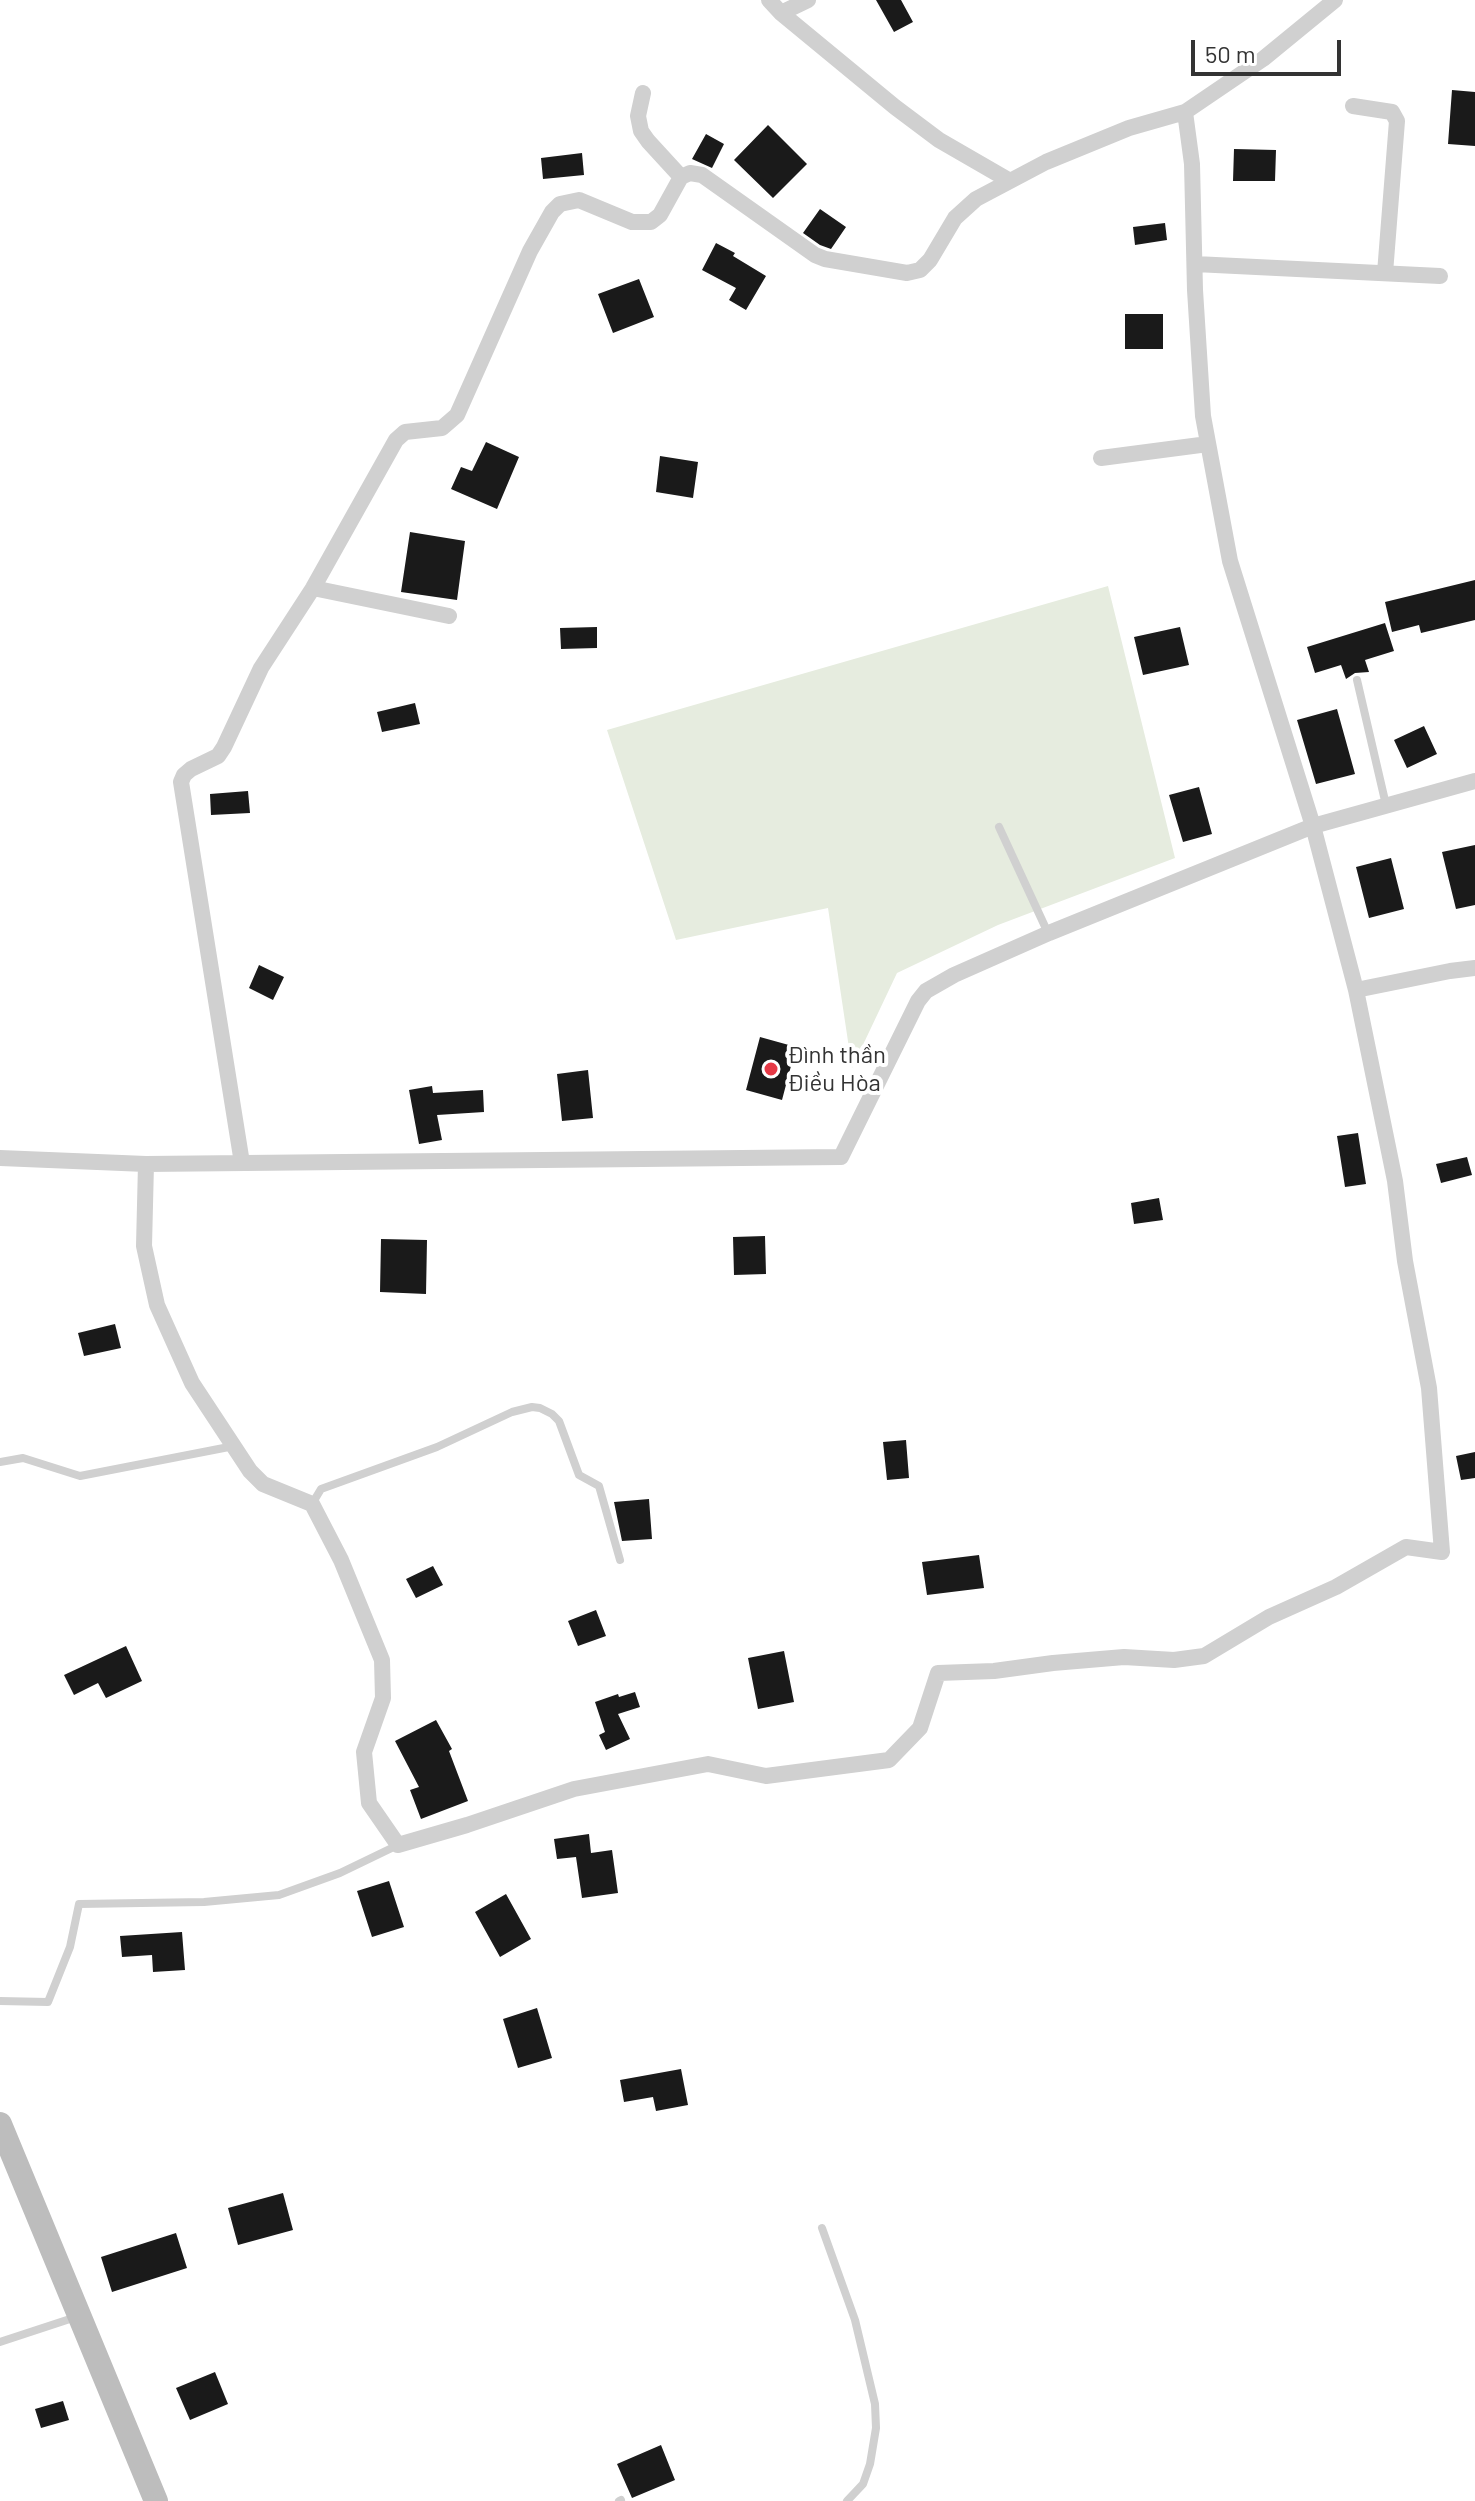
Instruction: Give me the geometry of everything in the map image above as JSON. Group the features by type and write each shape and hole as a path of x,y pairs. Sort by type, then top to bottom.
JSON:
{"street":[{"path":"769,0 928,132 1010,181"},
{"path":"781,13 808,0"},
{"path":"242,1163 181,782 191,769 218,756 261,668 313,588 396,440 405,432 442,428 457,415 530,251 552,212 560,204 579,200 632,222 651,222 660,215 681,177 690,173 702,175 815,255 907,273 920,270 930,260 955,218 976,199 1046,162 1129,128 1185,112 1263,59 1335,0"},
{"path":"643,93 638,116 641,131 681,177"},
{"path":"1353,106 1385,109 1392,112 1397,121 1385,273"},
{"path":"146,1164 144,1246 157,1305 192,1383 250,1471 263,1484 312,1504 341,1560 382,1660 383,1698 364,1752 369,1803 398,1845 574,1789 708,1764 766,1776 889,1760 920,1728 938,1673 994,1671 1124,1657 1174,1660 1204,1656 1269,1617 1336,1587 1406,1547 1442,1552 1429,1388 1405,1261 1395,1181 1356,990 1313,826 1230,561 1203,416 1192,164 1185,112"},
{"path":"1195,264 1440,276"},
{"path":"1101,458 1208,444"},
{"path":"313,588 449,616"},
{"path":"0,1158 146,1164 841,1157 918,1001 926,991 954,975 1049,933 1313,826 1475,781"},
{"path":"1356,990 1475,968"},
{"path":"0,2124 156,2501"}],"lane":[{"path":"1357,680 1386,805"},
{"path":"999,827 1049,933"},
{"path":"312,1504 321,1489 437,1447 512,1412 540,1408 559,1421 579,1475 599,1486 620,1560"},
{"path":"0,1462 23,1458 80,1476 234,1445"},
{"path":"0,2001 48,2002 70,1947 79,1904 204,1902 279,1895 340,1873 398,1845"},
{"path":"822,2228 855,2320 875,2404 876,2428 870,2464 863,2484 847,2501"},
{"path":"0,2342 80,2315"}],"shaded area":[{"path":"1108,586 1175,858 998,925 897,973 852,1068 828,908 676,940 607,730"}],"building":[{"path":"876,0 901,0 913,22 894,32"},
{"path":"1452,90 1475,92 1475,146 1448,144"},
{"path":"768,125 807,164 773,198 734,160"},
{"path":"706,134 724,144 712,168 692,159"},
{"path":"1234,149 1276,150 1275,181 1233,181"},
{"path":"582,153 584,175 543,179 541,158"},
{"path":"820,209 846,227 831,249 803,233"},
{"path":"1165,223 1167,240 1135,245 1133,227"},
{"path":"716,243 766,276 746,310 729,300 736,288 702,270"},
{"path":"639,279 654,317 613,333 598,294"},
{"path":"1125,314 1163,314 1163,349 1125,349"},
{"path":"486,442 519,457 497,509 451,489 461,467 472,471"},
{"path":"660,456 698,462 693,498 656,492"},
{"path":"410,532 465,541 457,600 401,592"},
{"path":"1475,580 1475,620 1421,633 1419,625 1392,632 1385,602"},
{"path":"1385,623 1394,651 1365,660 1369,672 1355,673 1346,679 1341,665 1315,673 1307,647"},
{"path":"597,627 597,648 561,649 560,628"},
{"path":"1180,627 1189,665 1143,675 1134,637"},
{"path":"415,703 420,724 382,732 377,712"},
{"path":"1337,709 1355,774 1316,784 1297,720"},
{"path":"1424,726 1437,754 1407,768 1394,740"},
{"path":"1199,787 1212,834 1183,842 1169,795"},
{"path":"248,791 250,813 211,815 210,794"},
{"path":"1475,845 1475,905 1456,909 1442,852"},
{"path":"1391,858 1404,909 1369,918 1356,867"},
{"path":"259,965 284,977 273,1000 249,988"},
{"name":"Đình thần Điều Hòa","path":"760,1037 796,1047 782,1100 746,1090"},
{"path":"588,1070 593,1118 562,1121 557,1074"},
{"path":"432,1086 433,1093 483,1090 484,1112 437,1115 442,1140 419,1144 409,1090"},
{"path":"1358,1133 1366,1184 1345,1187 1337,1136"},
{"path":"1467,1157 1472,1175 1441,1183 1436,1164"},
{"path":"1159,1198 1163,1220 1134,1224 1131,1203"},
{"path":"765,1236 766,1274 734,1275 733,1237"},
{"path":"381,1239 427,1240 426,1294 380,1292"},
{"path":"115,1324 121,1348 84,1356 78,1333"},
{"path":"906,1440 909,1478 887,1480 883,1442"},
{"path":"1475,1452 1475,1478 1461,1480 1456,1456"},
{"path":"649,1499 652,1539 622,1541 614,1502"},
{"path":"979,1555 984,1588 927,1595 922,1562"},
{"path":"433,1566 443,1585 416,1598 406,1579"},
{"path":"596,1610 606,1636 578,1646 568,1621"},
{"path":"126,1646 142,1681 106,1698 98,1683 74,1695 64,1675"},
{"path":"784,1651 794,1702 758,1709 748,1658"},
{"path":"635,1692 640,1707 618,1714 630,1739 606,1750 599,1735 605,1732 595,1702"},
{"path":"436,1720 452,1749 449,1751 468,1801 421,1819 410,1790 419,1787 395,1741"},
{"path":"589,1834 591,1853 612,1850 618,1893 582,1898 576,1857 557,1859 554,1839"},
{"path":"389,1881 404,1927 372,1937 357,1891"},
{"path":"506,1894 531,1939 500,1957 475,1912"},
{"path":"182,1932 185,1970 153,1972 152,1955 122,1957 120,1936"},
{"path":"537,2008 552,2058 518,2068 503,2019"},
{"path":"681,2069 688,2105 656,2111 653,2097 624,2102 620,2080"},
{"path":"283,2193 293,2230 238,2245 228,2208"},
{"path":"176,2233 187,2268 112,2292 101,2257"},
{"path":"215,2372 228,2404 190,2420 176,2388"},
{"path":"63,2401 69,2420 41,2428 35,2409"},
{"path":"661,2445 675,2480 632,2498 617,2464"}],"place":[{"name":"Đình thần Điều Hòa","path":"771,1069"}]}
